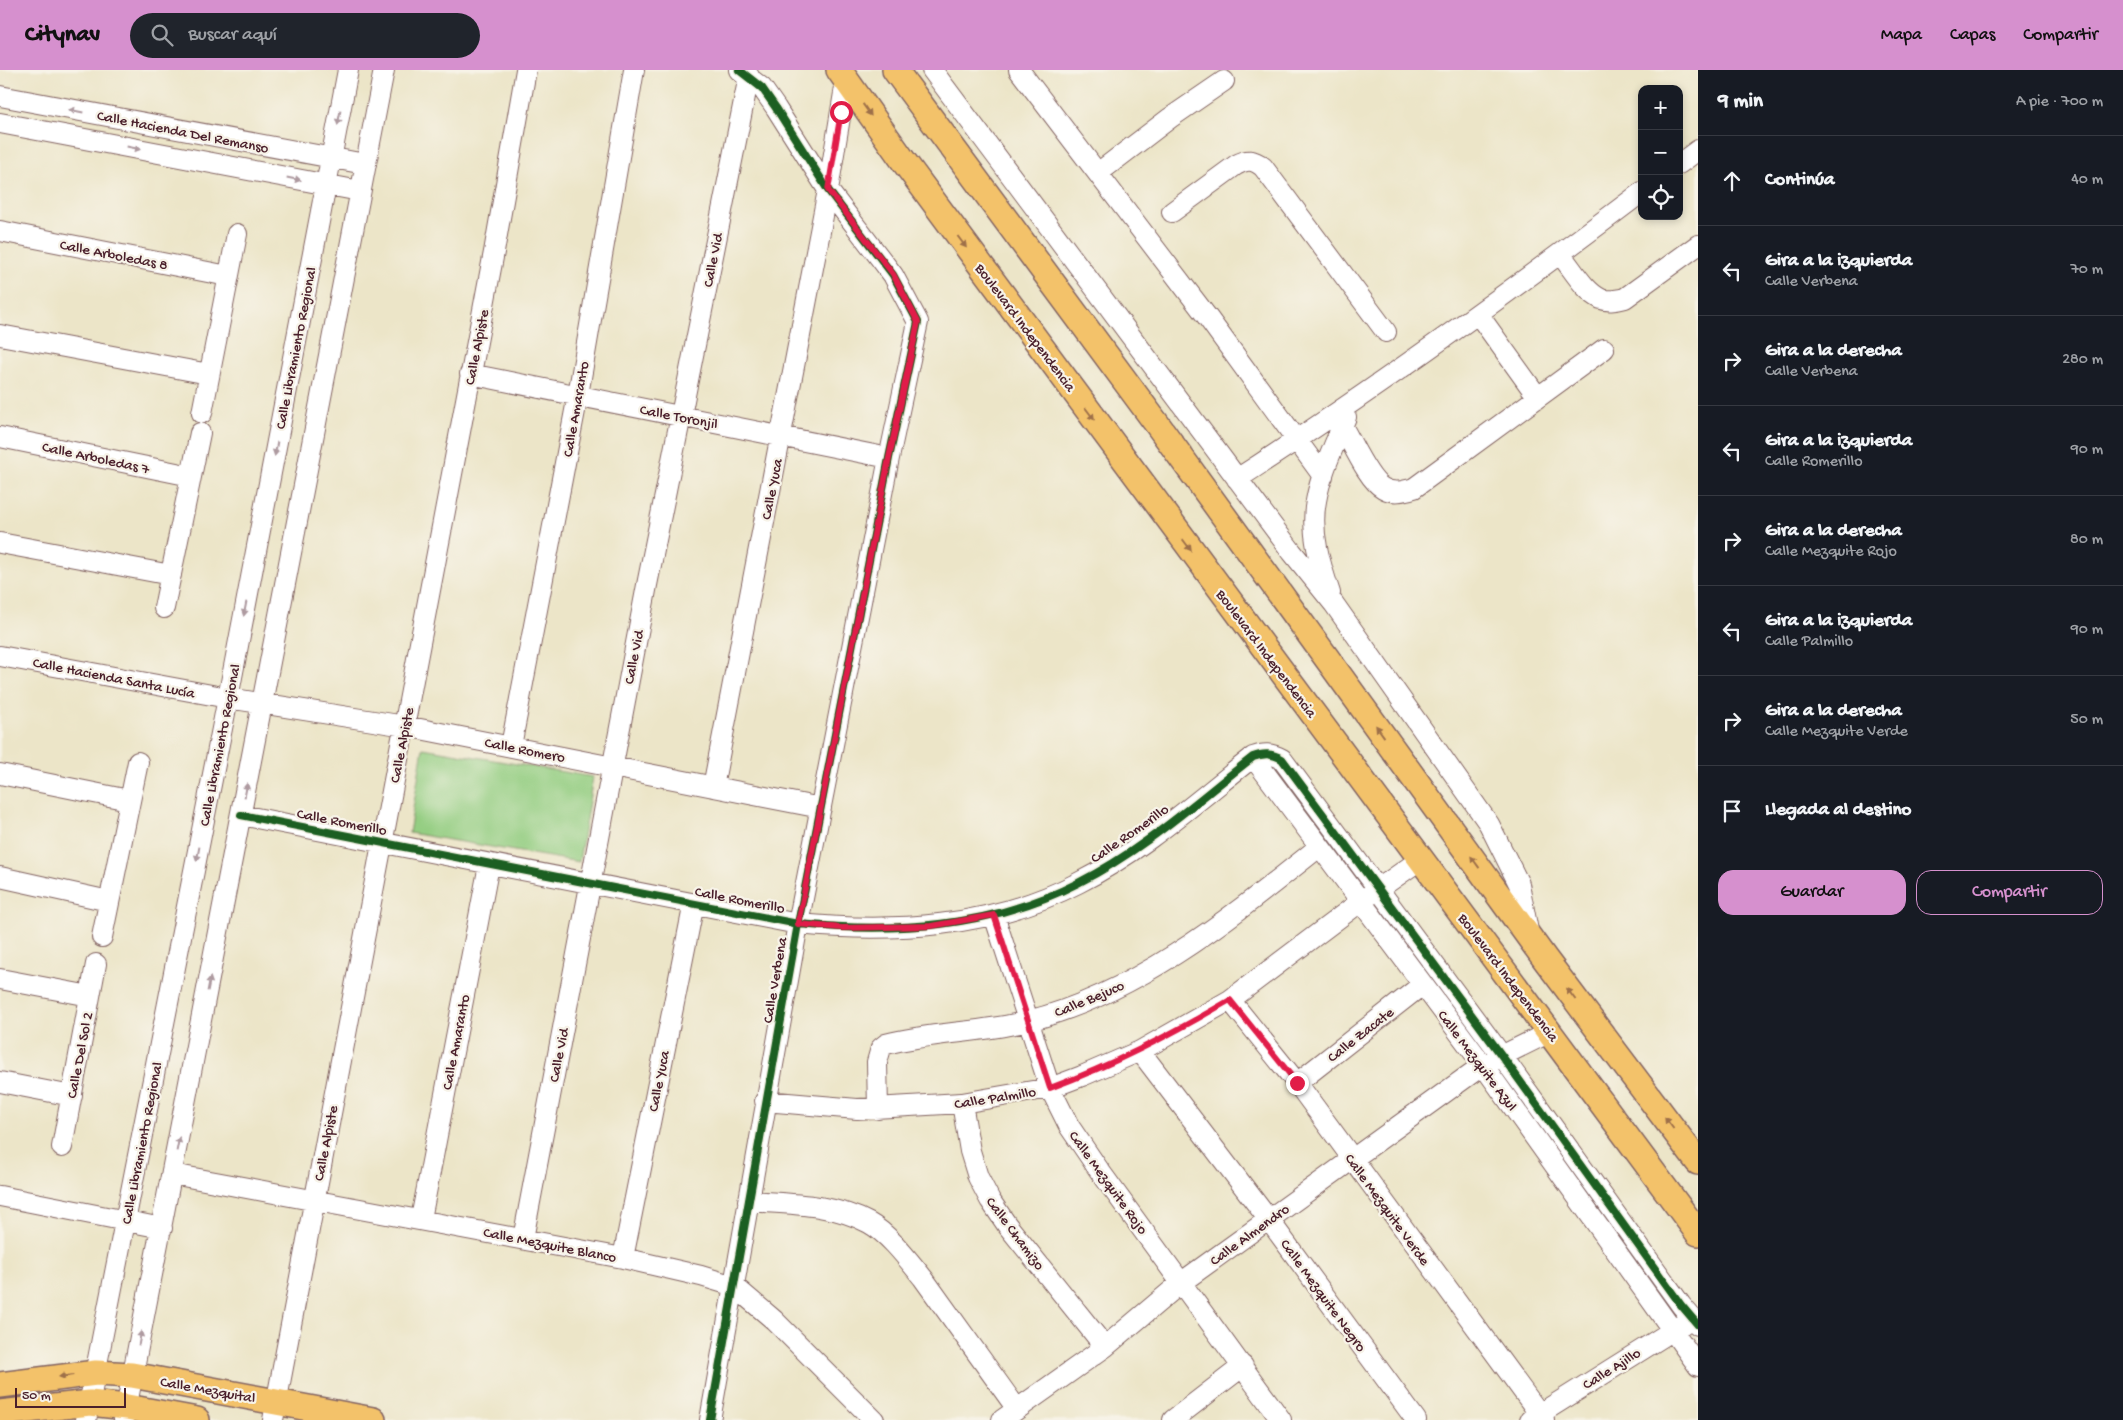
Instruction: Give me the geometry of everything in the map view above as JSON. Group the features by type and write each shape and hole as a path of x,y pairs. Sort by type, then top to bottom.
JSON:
{"main road":[{"path":"896,70 1168,440 1529,937 1698,1162"},
{"name":"Boulevard Independencia","path":"843,75 904,164 1698,1233"},
{"name":"Calle Mezquital","path":"0,1385 96,1373 132,1375 275,1411 373,1420"},
{"path":"0,1413 88,1412 197,1420"}],"street":[{"name":"Calle Libramiento Regional","path":"88,1412 228,698 348,70"},
{"path":"126,1414 384,70"},
{"name":"Calle Alpiste","path":"275,1411 405,726 526,70"},
{"name":"Calle Amaranto","path":"511,746 578,395 634,70"},
{"path":"932,70 1238,479 1334,604 1489,824 1519,884 1529,937"},
{"path":"1019,70 1208,318 1322,476"},
{"path":"744,73 762,88 828,190"},
{"name":"Calle Vid","path":"523,1239 744,73"},
{"name":"Calle Yuca","path":"713,787 828,190 843,75"},
{"path":"1098,173 1170,118 1224,81"},
{"name":"Calle Hacienda Del Remanso","path":"0,96 365,164"},
{"name":"Calle Hacienda Del Remanso","path":"0,123 360,191"},
{"path":"1683,161 1698,150"},
{"path":"1172,212 1236,165 1243,161 1256,162 1263,167 1386,332"},
{"name":"Calle Verbena","path":"710,1420 798,924 889,458 918,322 893,274 828,190"},
{"path":"1238,479 1478,314 1638,195"},
{"name":"Calle Arboledas 8","path":"0,231 228,276"},
{"path":"202,413 236,234"},
{"path":"1560,254 1593,294 1602,300 1613,301 1625,298 1698,245"},
{"path":"1478,314 1537,396"},
{"path":"0,335 209,374"},
{"path":"1342,426 1374,480 1383,488 1402,491 1414,488 1537,396 1604,349"},
{"name":"Calle Toronjil","path":"470,374 889,458"},
{"path":"1334,604 1315,537 1316,501 1322,476 1352,402"},
{"path":"164,608 200,433"},
{"name":"Calle Arboledas 7","path":"0,437 191,476"},
{"path":"0,543 171,575"},
{"name":"Calle Hacienda Santa Lucía","path":"0,656 228,698"},
{"name":"Calle Romero","path":"228,698 405,726 821,808"},
{"path":"1253,757 1268,753 1282,759 1377,890 1502,1056 1681,1305 1696,1320"},
{"name":"Calle Romerillo","path":"241,815 590,885 798,924 842,928 921,927 994,915 1042,900 1079,883 1124,856 1253,757"},
{"name":"Calle Mezquite Azul","path":"1253,757 1483,1065 1698,1366"},
{"path":"102,937 138,762"},
{"path":"0,774 129,800"},
{"name":"Calle Bejuco","path":"878,1109 878,1062 881,1048 886,1044 1028,1022 1097,998 1173,956 1261,894 1319,847"},
{"name":"Calle Palmillo","path":"766,1101 833,1108 878,1109 962,1103 1050,1088 1140,1051 1230,1000 1420,859"},
{"name":"Calle Amaranto","path":"421,1219 489,865"},
{"path":"0,877 109,901"},
{"name":"Calle Yuca","path":"623,1258 694,903"},
{"name":"Calle Mezquite Rojo","path":"994,915 1050,1088 1069,1126 1281,1420"},
{"name":"Calle Del Sol 2","path":"62,1147 96,964"},
{"path":"0,979 90,996"},
{"name":"Calle Zacate","path":"1297,1083 1422,985"},
{"name":"Calle Mezquite Verde","path":"1230,1000 1297,1083 1538,1418"},
{"name":"Calle Almendro","path":"1010,1414 1105,1347 1182,1282 1483,1065 1550,1032"},
{"name":"Calle Mezquite Negro","path":"1140,1051 1269,1220 1416,1420"},
{"path":"0,1082 72,1096"},
{"name":"Calle Chamizo","path":"962,1103 973,1160 978,1177 990,1200 1007,1225 1105,1347"},
{"name":"Calle Mezquite Blanco","path":"172,1174 623,1258 734,1286 774,1320 874,1420"},
{"path":"0,1196 162,1228"},
{"path":"748,1201 813,1205 845,1212 871,1224 907,1258 924,1278 1010,1414"},
{"name":"Calle Ajillo","path":"1538,1418 1671,1330 1696,1320"},
{"path":"1173,1420 1243,1366"}],"green space":[{"path":"423,748 593,777 579,862 409,833"}],"cycle path":[{"path":"710,1420 798,924 889,458 918,322 893,275 828,190 762,88 739,70"},
{"path":"241,815 798,924 834,927 906,927 941,924 1011,910 1045,898 1078,883 1147,841 1253,757 1264,754 1274,756 1282,759 1502,1056 1681,1305 1698,1325"}],"route":[{"path":"841,112 828,190 893,274 906,303 918,322 889,458 798,924 884,929 931,926 994,915 1050,1088 1140,1051 1230,1000 1297,1083"}]}
